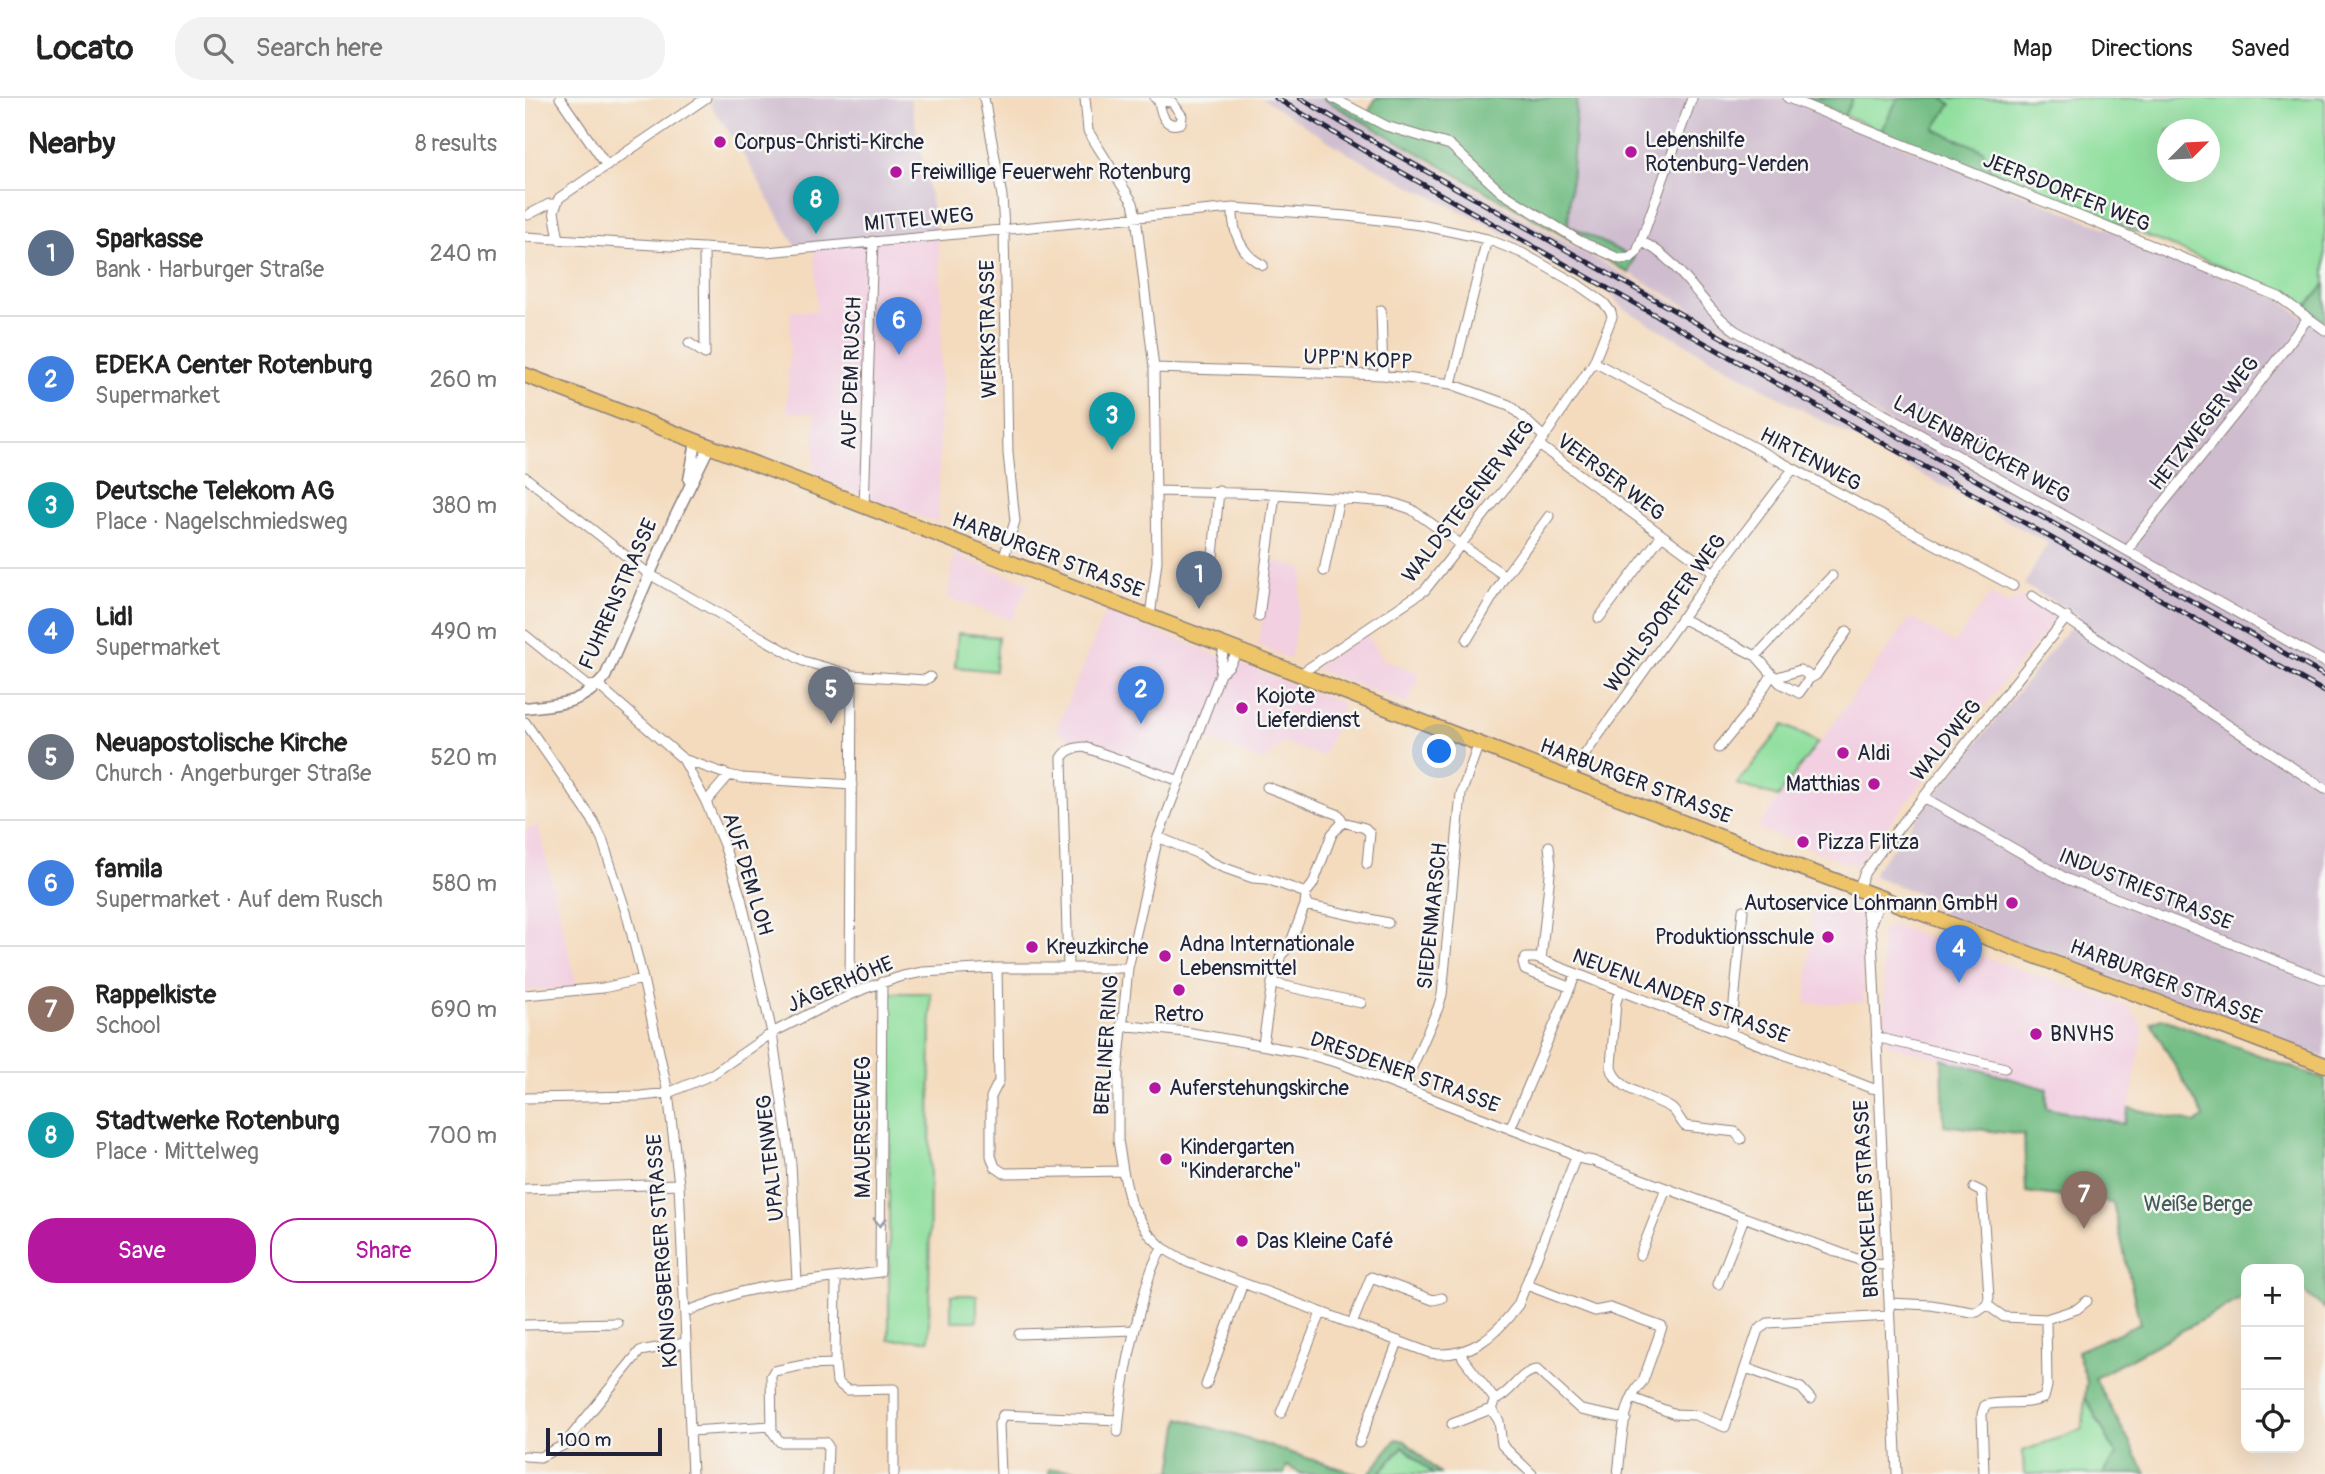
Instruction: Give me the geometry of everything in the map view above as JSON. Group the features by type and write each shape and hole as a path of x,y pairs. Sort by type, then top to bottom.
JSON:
{"main road":[{"name":"HARBURGER STRASSE","path":"525,375 1567,778 2325,1065"}],"street":[{"path":"560,98 607,166"},
{"path":"559,240 554,211 559,198 694,101 706,98"},
{"name":"WERKSTRASSE","path":"983,98 1002,196 1004,229 1008,453 1014,521 1003,560"},
{"path":"1085,98 1088,131 1133,203 1136,216 1154,368 1157,561 1150,617"},
{"path":"1333,98 1386,126 1450,145 1501,192 1578,240 1620,259 1634,256 1642,242 1692,98"},
{"name":"JEERSDORFER WEG","path":"1788,98 2279,297 2325,330"},
{"path":"528,215 549,204 555,204"},
{"path":"1233,208 1241,246 1250,259 1263,265"},
{"name":"MITTELWEG","path":"525,237 767,252 1233,208 1347,216 1421,225 1487,239 1523,253 1559,273 1609,307"},
{"path":"1451,384 1487,239"},
{"name":"AUF DEM RUSCH","path":"865,507 873,241"},
{"name":"LAUENBRÜCKER WEG","path":"1642,242 1658,250 1720,318 1736,331 2325,662"},
{"path":"689,344 705,354 704,248"},
{"name":"WALDSTEGENER WEG","path":"1300,674 1425,590 1541,440 1594,362 1612,317 1609,307"},
{"path":"1381,310 1383,375"},
{"name":"HETZWEGER WEG","path":"2128,551 2136,537 2244,403 2308,318"},
{"name":"HIRTENWEG","path":"1594,362 2013,586"},
{"name":"UPP'N KOPP","path":"1154,368 1383,375 1451,384 1510,405 1541,440"},
{"name":"VEERSER WEG","path":"1541,440 1661,536 1714,573"},
{"name":"FUHRENSTRASSE","path":"525,708 576,700 591,692 611,666 689,486 702,444"},
{"name":"WOHLSDORFER WEG","path":"1567,778 1681,618 1793,469"},
{"path":"525,477 649,574 803,661 852,674 925,680 930,677"},
{"path":"1157,491 1219,491 1390,502 1411,509 1505,576"},
{"path":"1213,556 1219,491"},
{"path":"1259,617 1275,494"},
{"path":"1324,571 1339,498"},
{"path":"1467,640 1505,576 1549,516"},
{"name":"VEERSER WEG","path":"1599,618 1661,536"},
{"path":"1756,656 1832,576"},
{"path":"2032,596 2325,789"},
{"name":"WALDWEG","path":"1870,894 1865,872 2067,617"},
{"path":"1681,618 1756,656 1780,683 1799,693 1809,679 1816,675 1847,631"},
{"name":"AUF DEM LOH","path":"525,635 588,686 598,685 683,759 724,845 741,898 772,1033"},
{"name":"BERLINER RING","path":"1224,645 1220,674 1158,837 1128,968 1121,1026 1117,1116 1123,1171 1135,1213 1148,1233 1163,1248 1187,1262 1398,1342 1440,1355 1461,1353"},
{"name":"BERLINER RING","path":"1220,674 1230,666 1238,651"},
{"path":"1719,748 1774,676 1800,670 1807,674 1809,679"},
{"path":"850,995 852,674"},
{"name":"KÖNIGSBERGER STRASSE","path":"525,722 592,819 602,839 627,915 643,979 668,1093 679,1184 692,1474"},
{"name":"SIEDENMARSCH","path":"1403,1088 1442,995 1461,794 1479,743"},
{"path":"1067,967 1062,758 1065,753 1071,748 1084,747 1180,780"},
{"path":"683,759 729,775 852,785"},
{"path":"706,803 729,775"},
{"path":"1267,787 1339,815 1343,822 1365,828 1370,833 1367,864"},
{"name":"INDUSTRIESTRASSE","path":"1923,797 2067,880 2325,980"},
{"path":"1263,1044 1272,983 1281,955 1289,947 1305,905 1306,893 1313,884 1332,834 1343,822"},
{"path":"1158,837 1222,867 1306,893"},
{"path":"1541,960 1551,864 1549,846"},
{"name":"BROCKELER STRASSE","path":"1870,894 1866,909 1871,923 1897,1474"},
{"path":"1305,905 1388,923"},
{"path":"1731,1034 1744,910"},
{"name":"NEUENLANDER STRASSE","path":"1569,987 1525,970 1523,963 1526,958 1536,957 1879,1089"},
{"path":"997,968 999,1081 991,1097 991,1156 995,1167 1004,1173 1123,1171"},
{"name":"JÄGERHÖHE","path":"525,1098 668,1093 711,1076 772,1033 850,995 882,982 923,972 997,968 1128,968"},
{"path":"1510,1129 1576,974"},
{"path":"525,995 603,988 643,979"},
{"name":"MAUERSEEWEG","path":"836,1279 880,1272 882,982"},
{"path":"1272,983 1361,1003"},
{"path":"1620,991 1616,1002 1611,1066 1615,1076 1633,1091 1672,1108 1685,1126 1735,1132 1741,1139"},
{"name":"DRESDENER STRASSE","path":"1121,1026 1263,1044 1320,1057 1576,1157 1870,1264 1887,1265"},
{"name":"UPALTENWEG","path":"772,1033 791,1164 797,1281"},
{"path":"1876,1039 2005,1068"},
{"path":"1532,1474 1501,1445 1499,1421 1493,1405 1461,1353 1477,1346 1498,1330 1518,1306 1576,1157"},
{"path":"525,1189 679,1184"},
{"path":"1889,1303 1972,1312 1977,1312 1987,1305 1989,1298 1982,1192 1974,1188"},
{"path":"1640,1255 1666,1189"},
{"path":"1718,1284 1744,1218"},
{"path":"1118,1432 1134,1330 1152,1268 1163,1248"},
{"path":"1352,1324 1371,1277 1433,1300 1442,1298"},
{"path":"685,1312 741,1292 797,1281 836,1279 837,1382 847,1390 894,1389 894,1474"},
{"path":"1206,1385 1243,1283"},
{"path":"1527,1285 1595,1311 1610,1308 1662,1327 1643,1381 1628,1406 1618,1474"},
{"path":"1987,1305 2004,1317 2046,1319 2077,1309 2087,1301"},
{"path":"1282,1413 1321,1313"},
{"path":"1632,1398 1675,1413 1695,1415 1725,1427 1758,1330 1767,1323 1889,1316"},
{"path":"1984,1474 1982,1414 1985,1405 2044,1398 2047,1386 2046,1319"},
{"path":"525,1325 617,1323"},
{"path":"1019,1334 1134,1330"},
{"path":"1359,1443 1398,1342"},
{"path":"525,1456 540,1457 564,1446 640,1351 685,1343"},
{"path":"827,1474 828,1446 825,1442 780,1442 772,1431 771,1376 774,1371 804,1365 835,1364"},
{"path":"1746,1367 1801,1388 1811,1399"},
{"path":"1452,1424 1493,1405 1528,1372 1537,1370 1581,1410 1626,1419"},
{"path":"1001,1474 999,1424 1003,1415 1119,1420"},
{"path":"690,1432 772,1426"}],"shaded area":[{"path":"711,98 910,98 938,235 796,247 742,152 711,105"},
{"path":"1262,98 1322,98 1514,213 2012,492 1629,273 1634,258 1568,225 1577,98 1786,98 2278,298 2325,333 2325,1057 1939,913 1941,903 1874,876 1875,870 2079,616 2024,585 2048,543 1788,402 1621,307 1612,295 1513,238 1349,154"},
{"path":"938,235 942,302 938,523 814,474 815,413 787,412 791,311 817,311 814,247"},
{"path":"953,554 1029,583 1012,620 948,598"},
{"path":"1272,561 1304,569 1291,659 1258,645"},
{"path":"1990,594 2006,603 2025,597 2058,615 1855,866 1757,828 1911,617 1954,644"},
{"path":"1105,612 1344,704 1323,757 1282,742 1263,762 1198,735 1180,781 1084,747 1056,730"},
{"path":"1366,635 1384,660 1420,674 1408,704 1313,668"},
{"path":"538,826 577,986 525,991 525,830"},
{"path":"1814,893 1860,911 1864,1002 1806,1004"},
{"path":"1892,925 2129,1007 2144,1029 2124,1124 2046,1108 2047,1088 1886,1044 1881,931"}],"green space":[{"path":"1322,98 1342,98 1368,113 1376,98 1577,98 1568,225 1634,258 1629,273"},
{"path":"1802,98 2325,98 2325,321 2280,291 2036,190 2034,193"},
{"path":"1805,98 1853,98 1844,116"},
{"path":"1898,98 1942,98 1951,104 1934,129 1983,150 1991,170 2035,190 2034,193 1881,131"},
{"path":"2325,284 2325,319 2324,320 2305,308"},
{"path":"958,633 998,637 995,671 955,667"},
{"path":"1784,725 1818,742 1778,797 1737,784"},
{"path":"889,993 931,993 929,1340 889,1340"},
{"name":"Weiße Berge","path":"2161,1018 2325,1080 2325,1309 2304,1292 2304,1264 2241,1264 2241,1299 2095,1378 2146,1474 2103,1474 2117,1455 2085,1397 2087,1382 2077,1351 2140,1324 2113,1203 2026,1192 2024,1135 1944,1125 1942,1059 2047,1089 2046,1108 2124,1124 2129,1108 2196,1123 2204,1117 2151,1023"},
{"path":"951,1295 977,1295 977,1321 951,1321"},
{"path":"2085,1397 2117,1455 2103,1474 2024,1474 2023,1451 2082,1429"},
{"path":"1180,1418 1358,1474 1302,1474 1287,1466 1284,1474 1049,1474 1049,1469 1172,1472"},
{"path":"1396,1439 1405,1441 1440,1474 1433,1474 1403,1446 1379,1474 1369,1474"},
{"path":"1403,1446 1433,1474 1379,1474"}],"railway":[{"path":"1276,98 1378,159 2325,692"},
{"path":"1300,98 2325,676"}],"place":[{"name":"Corpus-Christi-Kirche","path":"720,142"},
{"name":"Lebenshilfe Rotenburg-Verden","path":"1631,152"},
{"name":"Freiwillige Feuerwehr Rotenburg","path":"896,172"},
{"name":"Stadtwerke Rotenburg","path":"816,234"},
{"name":"famila","path":"899,355"},
{"name":"Deutsche Telekom AG","path":"1112,450"},
{"name":"Sparkasse","path":"1199,609"},
{"name":"Kojote Lieferdienst","path":"1242,708"},
{"name":"Neuapostolische Kirche","path":"831,724"},
{"name":"EDEKA Center Rotenburg","path":"1141,724"},
{"name":"Aldi","path":"1843,753"},
{"name":"Matthias","path":"1874,784"},
{"name":"Pizza Flitza","path":"1803,842"},
{"name":"Autoservice Lohmann GmbH","path":"2012,903"},
{"name":"Produktionsschule","path":"1828,937"},
{"name":"Kreuzkirche","path":"1032,947"},
{"name":"Adna Internationale Lebensmittel","path":"1165,956"},
{"name":"Lidl","path":"1959,983"},
{"name":"Retro","path":"1179,990"},
{"name":"BNVHS","path":"2036,1034"},
{"name":"Auferstehungskirche","path":"1155,1088"},
{"name":"Kindergarten \"Kinderarche\"","path":"1166,1159"},
{"name":"Rappelkiste","path":"2084,1229"},
{"name":"Das Kleine Café","path":"1242,1241"}]}
